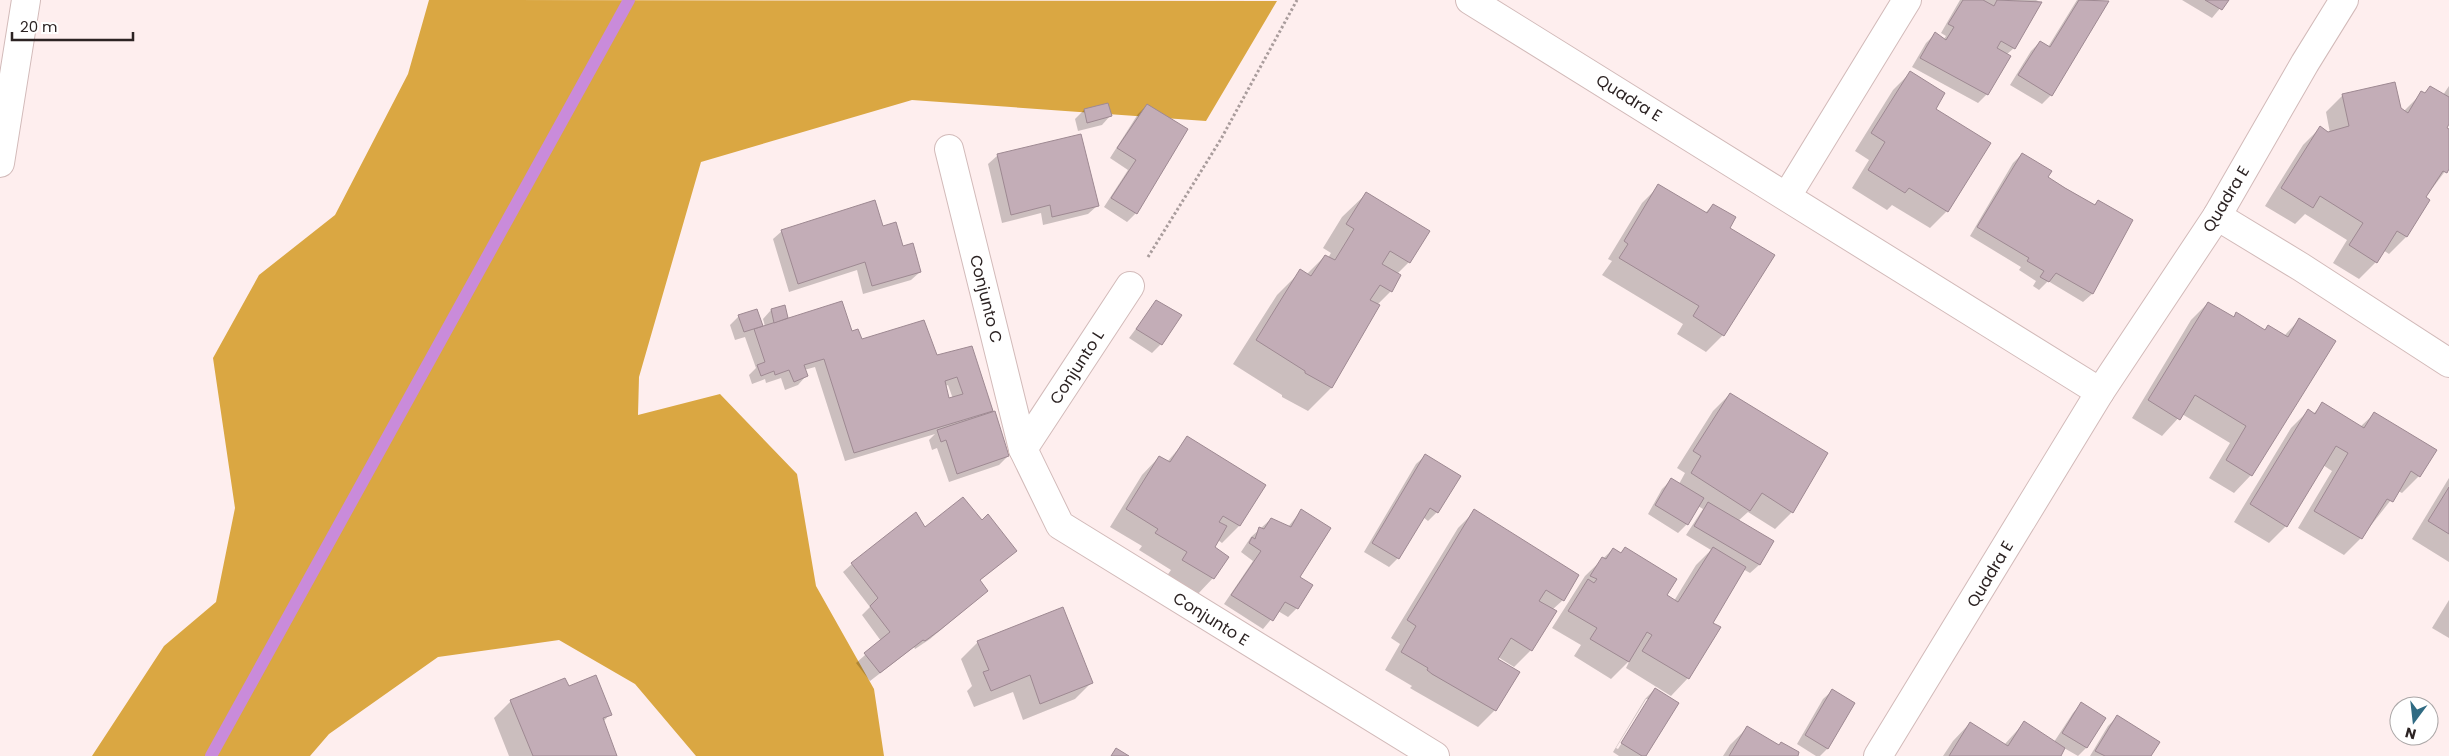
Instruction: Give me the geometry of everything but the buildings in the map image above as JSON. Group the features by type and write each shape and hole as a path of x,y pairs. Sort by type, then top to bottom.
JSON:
{"street":[{"path":"0,163 26,0"},
{"name":"Quadra E","path":"1470,0 2100,392"},
{"path":"1787,196 1907,0"},
{"name":"Quadra E","path":"1878,756 2100,392 2217,216 2305,63 2344,0"},
{"name":"Conjunto C","path":"949,149 1023,449"},
{"path":"2217,216 2301,267 2449,363"},
{"name":"Conjunto L","path":"1023,449 1130,286"},
{"name":"Conjunto E","path":"1023,449 1060,525 1435,756"}],"path":[{"path":"1130,286 1221,139 1297,0"}],"shaded area":[{"path":"429,0 1277,1 1206,121 912,100 701,162 639,377 638,415 720,394 797,474 816,586 874,689 884,756 696,756 635,684 559,640 438,657 329,734 310,756 92,756 164,646 216,602 235,508 213,358 259,275 335,215 408,74"}],"waterway":[{"path":"211,756 629,0"}]}
